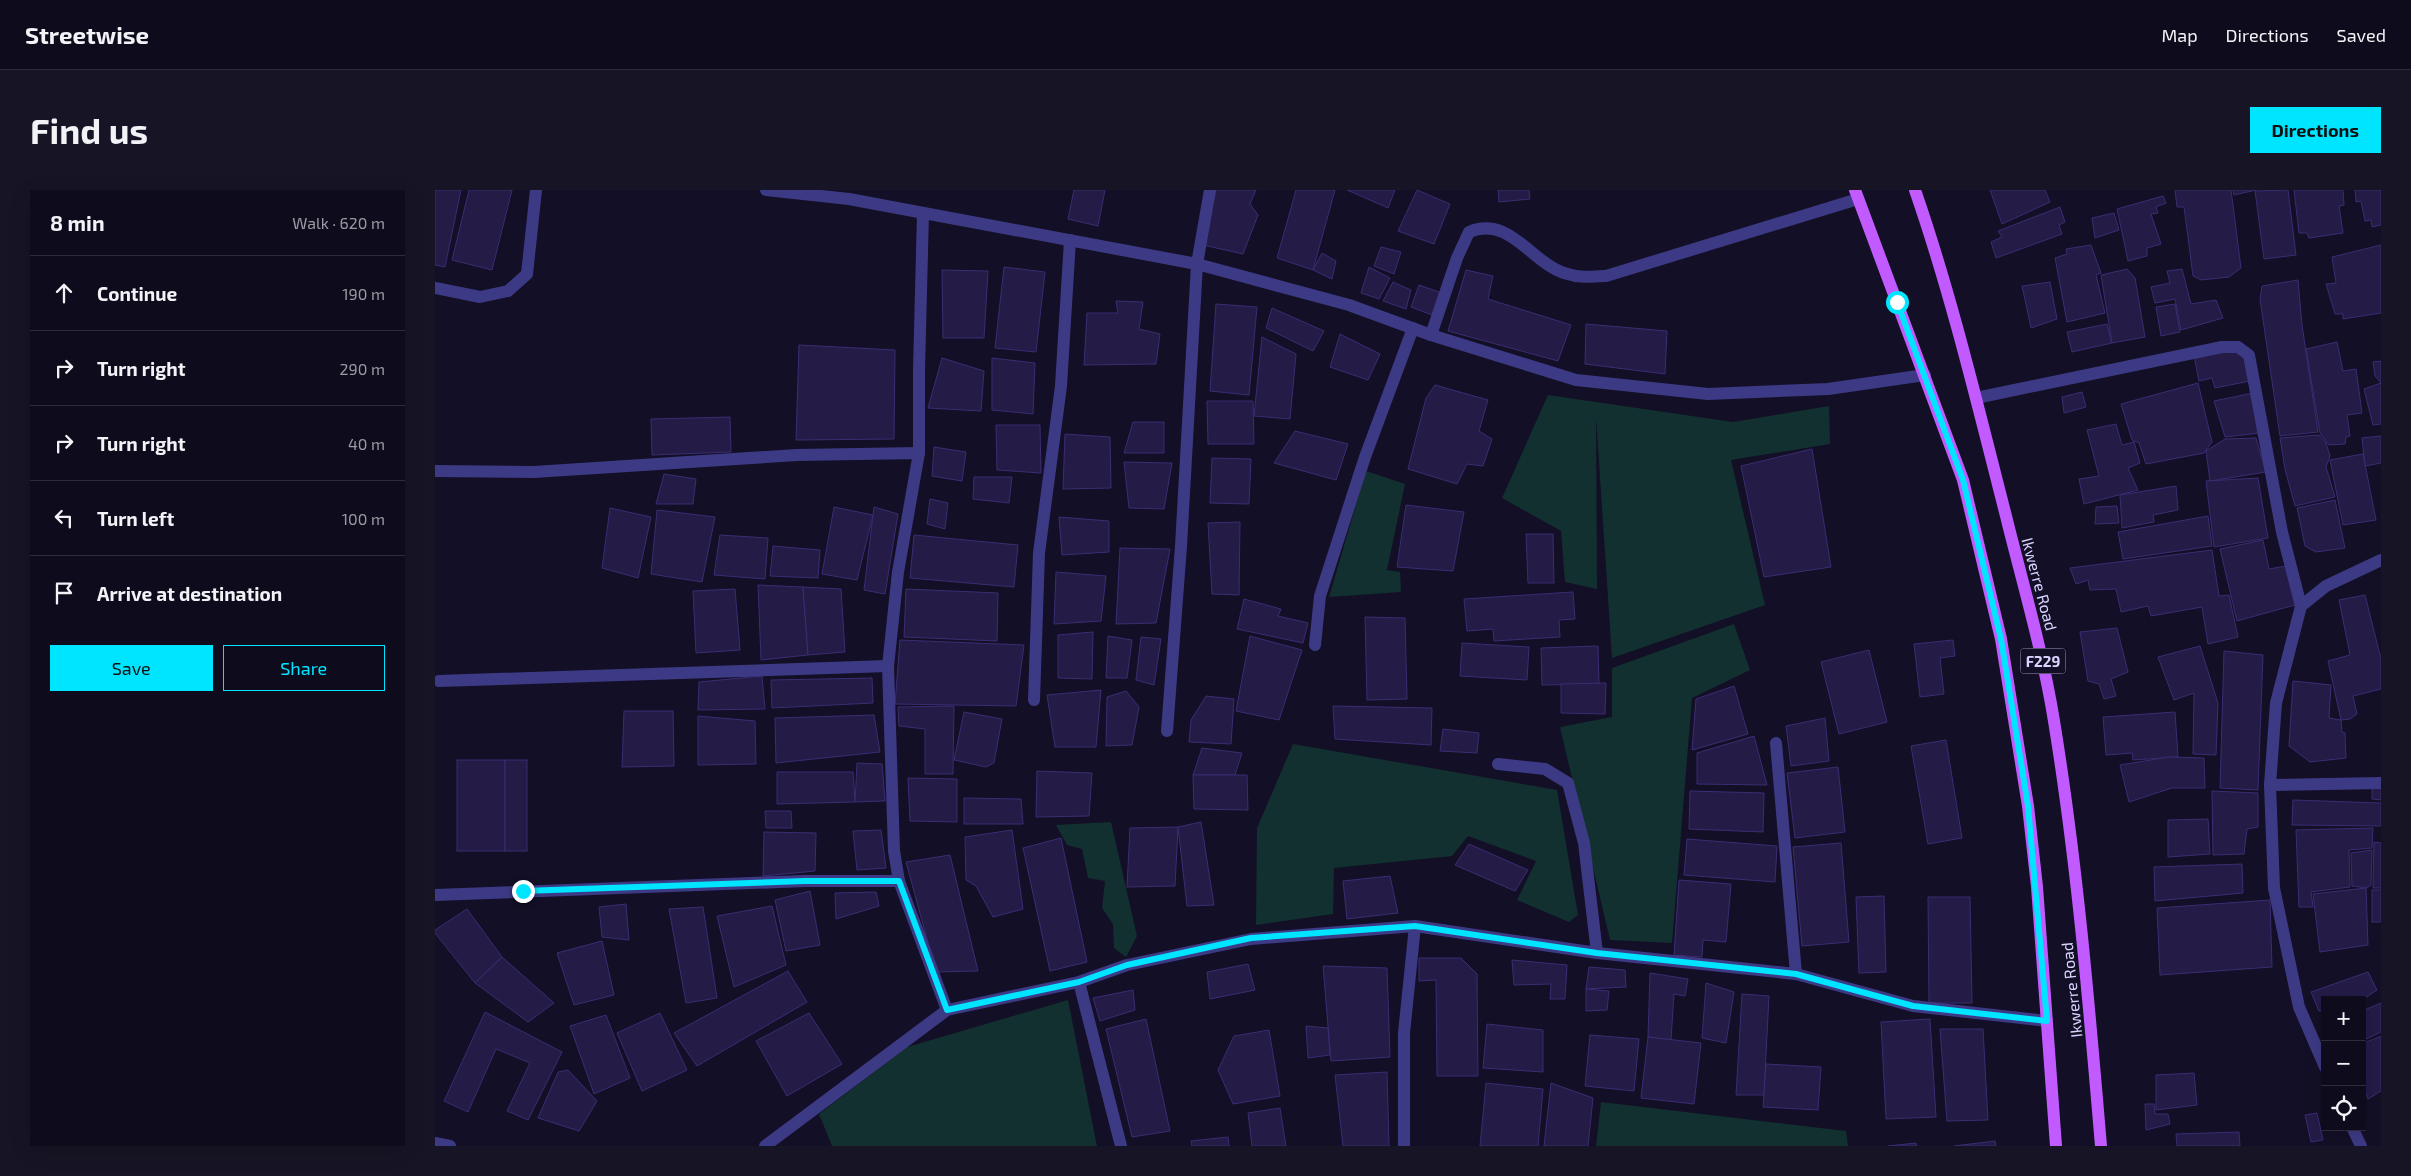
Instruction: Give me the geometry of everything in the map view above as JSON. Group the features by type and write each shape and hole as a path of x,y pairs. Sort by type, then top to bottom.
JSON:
{"main road":[{"name":"Ikwerre Road","path":"1915,190 1933,243 1977,398 2038,637 2054,720 2087,971 2101,1146"},
{"name":"F229","path":"1857,194 1963,480 2001,639 2028,806 2056,1146"}],"street":[{"path":"435,288 480,297 508,291 527,274 536,190"},
{"path":"766,190 849,194 923,213 1197,264 1349,305 1431,334 1576,380 1709,394 1828,389 1925,375"},
{"path":"1167,731 1180,556 1197,264 1210,190"},
{"path":"1431,334 1457,258 1469,232 1482,227 1502,231 1562,273 1585,278 1606,276 1857,194"},
{"path":"923,213 919,453 898,572 888,666 894,851 899,881 947,1010"},
{"path":"1034,700 1039,553 1061,386 1070,240"},
{"path":"1315,645 1320,596 1365,457 1413,328"},
{"path":"1977,398 2222,347 2238,347 2249,355 2282,532 2301,606 2276,703 2270,785 2274,888 2299,1007 2321,1058"},
{"path":"435,471 534,472 797,455 919,453"},
{"path":"2301,606 2326,586 2381,560"},
{"path":"439,681 888,666"},
{"path":"1776,743 1796,974"},
{"path":"1498,764 1545,769 1568,783 1584,843 1597,953"},
{"path":"2270,785 2381,783"},
{"path":"435,895 805,881 899,881"},
{"path":"765,1146 947,1010 1079,982 1127,965 1251,938 1415,926 1597,953 1796,974 1913,1006 2047,1021"},
{"path":"1404,1146 1404,1033 1415,926"},
{"path":"1079,982 1121,1146"},
{"path":"2354,1131 2361,1146"},
{"path":"435,1143 450,1146"}],"green space":[{"path":"1548,395 1733,422 1829,406 1830,444 1731,460 1765,605 1612,658 1596,417 1597,589 1565,582 1561,531 1502,498"},
{"path":"1366,471 1405,484 1387,570 1400,572 1401,592 1329,597"},
{"path":"1734,624 1750,670 1692,698 1672,943 1610,940 1560,727 1612,717 1612,668"},
{"path":"1293,744 1557,790 1578,915 1569,922 1517,900 1536,861 1468,836 1452,856 1334,868 1333,914 1256,925 1257,828"},
{"path":"1111,822 1137,936 1126,957 1114,948 1113,924 1102,908 1105,881 1088,878 1082,849 1067,845 1056,825"},
{"path":"1068,1000 1097,1146 832,1146 819,1114 907,1047"},
{"path":"1601,1102 1846,1131 1848,1146 1596,1146"}],"building":[{"path":"435,190 461,190 445,267 435,265"},
{"path":"469,190 512,190 492,270 452,260"},
{"path":"1074,190 1105,190 1098,226 1068,219"},
{"path":"1216,190 1256,190 1250,204 1258,215 1243,254 1203,245"},
{"path":"1296,190 1335,190 1313,270 1277,258"},
{"path":"1347,190 1395,190 1388,208"},
{"path":"1417,190 1450,204 1434,244 1398,231"},
{"path":"1498,190 1529,190 1530,199 1499,202"},
{"path":"1990,190 2045,190 2050,202 2002,224"},
{"path":"2175,190 2231,190 2241,268 2229,277 2201,280 2193,276 2184,207 2177,207"},
{"path":"2233,190 2256,190 2234,195"},
{"path":"2288,190 2296,255 2264,259 2255,191"},
{"path":"2294,190 2343,190 2344,205 2339,206 2343,233 2309,238 2307,233 2299,233"},
{"path":"2355,190 2381,190 2381,225 2372,227 2371,220 2365,221 2361,201 2356,202"},
{"path":"2163,196 2166,203 2156,207 2158,213 2151,214 2161,244 2147,248 2147,256 2128,261 2117,209"},
{"path":"2060,207 2065,222 2059,225 2062,234 1996,258 1991,242 2002,237 1998,231"},
{"path":"2114,213 2119,230 2095,238 2092,218"},
{"path":"2091,245 2101,273 2096,275 2105,313 2067,322 2055,258 2067,254 2066,249"},
{"path":"2381,245 2381,313 2343,319 2343,314 2335,314 2326,284 2336,283 2332,257"},
{"path":"1381,247 1401,252 1394,274 1374,266"},
{"path":"1322,253 1336,261 1332,279 1313,270"},
{"path":"1004,267 1045,272 1036,352 995,348"},
{"path":"1369,267 1390,278 1379,299 1361,293"},
{"path":"2127,269 2135,278 2145,337 2112,343 2101,275"},
{"path":"2182,269 2191,304 2216,300 2223,318 2181,330 2175,299 2155,303 2151,287 2170,283 2167,271"},
{"path":"942,270 988,271 984,338 943,338"},
{"path":"1466,270 1493,276 1488,299 1571,325 1558,361 1448,331"},
{"path":"2298,280 2302,325 2318,432 2280,436 2260,299 2262,286"},
{"path":"1393,282 1411,290 1406,309 1383,301"},
{"path":"2050,282 2057,319 2031,328 2022,286"},
{"path":"1419,285 1442,293 1432,315 1411,307"},
{"path":"1116,301 1143,302 1139,329 1160,334 1156,364 1084,365 1087,313 1118,313"},
{"path":"1216,304 1257,307 1249,395 1210,391"},
{"path":"2175,304 2180,332 2161,336 2156,307"},
{"path":"1272,308 1324,331 1313,351 1266,328"},
{"path":"1586,324 1667,331 1665,374 1585,364"},
{"path":"2107,324 2112,343 2072,352 2067,332"},
{"path":"1340,334 1380,354 1368,380 1330,367"},
{"path":"1262,337 1296,354 1290,419 1254,416"},
{"path":"2337,342 2343,371 2356,369 2362,413 2347,415 2350,436 2346,437 2345,444 2329,445 2320,433 2306,349"},
{"path":"799,345 895,350 894,439 796,440"},
{"path":"2237,349 2247,356 2250,381 2215,388 2212,378 2199,381 2194,356"},
{"path":"942,358 984,371 981,411 928,408"},
{"path":"992,358 1035,363 1033,414 992,410"},
{"path":"2381,361 2381,383 2375,376 2373,362"},
{"path":"2198,383 2212,442 2204,453 2146,464 2139,443 2132,440 2121,404"},
{"path":"2381,383 2381,424 2373,425 2364,389"},
{"path":"1435,385 1488,400 1479,431 1492,439 1483,466 1467,464 1457,484 1408,469 1426,398"},
{"path":"2082,392 2086,407 2064,413 2062,397"},
{"path":"2253,393 2260,433 2225,437 2214,401"},
{"path":"1207,401 1253,401 1254,444 1208,444"},
{"path":"730,417 731,452 652,455 651,419"},
{"path":"1133,422 1164,422 1164,453 1124,453"},
{"path":"2116,424 2122,445 2134,442 2140,463 2128,468 2138,490 2084,504 2079,479 2099,476 2087,430"},
{"path":"996,425 1040,425 1041,473 997,470"},
{"path":"1295,431 1348,444 1336,480 1274,463"},
{"path":"1065,434 1110,437 1111,488 1063,489"},
{"path":"2319,435 2326,443 2330,456 2326,467 2335,497 2295,506 2285,469 2280,438"},
{"path":"2381,436 2381,463 2365,466 2362,438"},
{"path":"2256,438 2266,472 2210,481 2206,451 2225,439"},
{"path":"934,447 966,452 962,481 932,476"},
{"path":"1812,449 1831,567 1764,577 1741,466"},
{"path":"2363,454 2376,520 2343,525 2330,460"},
{"path":"1212,458 1251,459 1249,504 1210,503"},
{"path":"1124,462 1172,463 1164,509 1129,508"},
{"path":"664,474 696,479 693,504 656,504"},
{"path":"974,477 1012,477 1009,503 973,499"},
{"path":"2258,478 2268,538 2214,547 2206,481"},
{"path":"2176,486 2178,510 2153,515 2154,522 2122,528 2120,495"},
{"path":"930,499 948,503 945,529 927,524"},
{"path":"2335,500 2345,548 2316,552 2305,546 2297,508"},
{"path":"1406,505 1464,512 1453,571 1397,567"},
{"path":"2117,506 2119,523 2095,524 2096,507"},
{"path":"834,507 873,515 857,580 822,574"},
{"path":"874,507 898,514 885,594 864,590"},
{"path":"610,508 651,517 638,578 602,568"},
{"path":"657,510 715,517 702,582 651,574"},
{"path":"2208,516 2212,546 2123,559 2118,532"},
{"path":"1059,517 1109,521 1109,552 1062,555"},
{"path":"1240,522 1239,595 1212,594 1208,523"},
{"path":"1526,534 1553,534 1554,583 1528,583"},
{"path":"720,535 768,538 765,579 714,575"},
{"path":"914,535 1018,545 1014,587 910,578"},
{"path":"2263,540 2269,569 2286,566 2295,605 2237,621 2220,549"},
{"path":"773,546 820,550 818,578 770,576"},
{"path":"1120,548 1170,549 1156,623 1116,624"},
{"path":"2212,550 2219,596 2229,595 2238,637 2208,644 2202,607 2151,616 2148,606 2121,612 2116,589 2090,590 2088,580 2076,584 2070,568"},
{"path":"1056,572 1106,576 1101,621 1054,624"},
{"path":"758,585 803,587 808,655 761,660"},
{"path":"803,587 841,589 845,652 808,655"},
{"path":"735,589 740,650 696,653 693,591"},
{"path":"906,589 998,593 997,641 904,637"},
{"path":"1573,592 1575,619 1559,620 1560,637 1494,641 1493,629 1467,631 1464,599"},
{"path":"2365,595 2381,659 2381,689 2353,696 2357,714 2350,719 2341,720 2328,661 2350,655 2339,600"},
{"path":"1244,599 1281,609 1278,616 1308,623 1303,643 1237,629"},
{"path":"1365,617 1405,618 1407,699 1367,700"},
{"path":"2117,628 2128,672 2111,679 2116,696 2104,699 2099,684 2088,681 2080,632"},
{"path":"1093,632 1092,679 1058,678 1058,635"},
{"path":"1108,636 1132,640 1127,678 1106,678"},
{"path":"1250,636 1302,650 1279,720 1236,711"},
{"path":"1141,637 1161,639 1154,685 1136,680"},
{"path":"900,640 1024,645 1016,706 895,704"},
{"path":"1953,640 1955,656 1940,658 1944,694 1920,697 1914,644"},
{"path":"1462,643 1529,647 1527,680 1460,676"},
{"path":"1598,646 1599,684 1542,685 1541,648"},
{"path":"2200,646 2218,703 2216,755 2193,754 2194,693 2174,700 2158,657"},
{"path":"1869,650 1887,722 1839,734 1821,662"},
{"path":"2224,651 2263,655 2258,790 2220,788"},
{"path":"762,676 765,709 698,710 699,682"},
{"path":"872,678 873,703 772,708 771,680"},
{"path":"2293,681 2331,685 2329,718 2341,720 2342,732 2345,733 2346,758 2310,762 2289,746"},
{"path":"1606,683 1605,714 1561,713 1561,684"},
{"path":"1734,686 1748,734 1692,750 1696,699"},
{"path":"1101,690 1096,747 1055,747 1047,695"},
{"path":"1126,691 1139,707 1132,745 1106,746 1107,697"},
{"path":"1206,696 1234,699 1231,744 1189,742 1191,720"},
{"path":"954,706 953,774 925,774 925,729 899,726 898,707"},
{"path":"1333,706 1432,708 1431,745 1335,739"},
{"path":"624,711 673,711 674,766 622,767"},
{"path":"964,712 1002,719 994,763 986,767 954,760"},
{"path":"2175,712 2178,757 2133,760 2132,753 2106,755 2103,717"},
{"path":"874,715 880,752 776,763 775,718"},
{"path":"698,716 755,721 756,764 698,765"},
{"path":"1825,718 1829,761 1791,766 1786,726"},
{"path":"1443,729 1479,733 1477,753 1440,751"},
{"path":"1754,736 1767,785 1697,784 1697,753"},
{"path":"1946,740 1962,838 1928,844 1911,746"},
{"path":"1202,748 1242,753 1235,775 1193,775"},
{"path":"2169,757 2204,758 2205,788 2172,788 2129,802 2120,765"},
{"path":"457,760 505,760 505,851 457,851"},
{"path":"505,760 527,760 527,851 505,851"},
{"path":"857,763 882,764 885,801 855,802"},
{"path":"1838,767 1845,832 1795,838 1787,773"},
{"path":"1037,771 1092,773 1089,816 1036,817"},
{"path":"777,772 853,772 855,802 777,804"},
{"path":"1193,775 1247,775 1248,810 1194,809"},
{"path":"908,778 957,779 957,822 910,821"},
{"path":"2372,786 2381,786 2381,800 2372,799"},
{"path":"1690,791 1764,793 1763,832 1689,829"},
{"path":"2212,791 2258,793 2258,827 2247,829 2244,854 2213,855"},
{"path":"964,798 1021,799 1023,824 964,824"},
{"path":"2293,800 2381,803 2381,826 2292,825"},
{"path":"765,811 791,811 792,828 766,828"},
{"path":"2208,819 2210,854 2168,857 2168,820"},
{"path":"1201,822 1214,905 1187,906 1178,827"},
{"path":"1178,827 1175,886 1127,887 1130,828"},
{"path":"2373,828 2372,848 2349,850 2350,887 2311,892 2313,907 2299,907 2296,830"},
{"path":"881,830 886,868 857,870 853,831"},
{"path":"1012,830 1023,909 993,917 976,886 966,880 965,837"},
{"path":"764,832 816,833 815,871 763,876"},
{"path":"1061,838 1087,962 1050,971 1023,848"},
{"path":"1687,839 1777,846 1775,882 1684,875"},
{"path":"2374,842 2381,843 2381,888 2373,888"},
{"path":"1841,843 1849,942 1802,946 1793,847"},
{"path":"1469,844 1528,870 1515,891 1455,865"},
{"path":"2372,850 2371,885 2366,888 2352,886 2351,853"},
{"path":"950,855 978,971 936,972 906,862"},
{"path":"2242,864 2243,893 2155,901 2154,867"},
{"path":"1390,876 1398,913 1347,919 1343,881"},
{"path":"1679,880 1731,884 1726,942 1703,940 1702,957 1674,955"},
{"path":"2366,888 2368,945 2320,952 2313,894"},
{"path":"2372,890 2381,890 2381,922 2372,922"},
{"path":"810,891 820,945 786,951 775,900"},
{"path":"876,892 879,906 836,919 835,893"},
{"path":"1884,896 1886,972 1859,973 1856,897"},
{"path":"1928,897 1970,897 1972,1003 1929,1003"},
{"path":"2270,900 2272,967 2160,975 2157,908"},
{"path":"626,904 629,940 602,937 599,907"},
{"path":"772,906 786,965 734,987 717,916"},
{"path":"703,907 717,998 686,1003 669,909"},
{"path":"467,909 502,957 475,983 435,933 435,930"},
{"path":"602,941 614,995 574,1005 557,953"},
{"path":"502,957 554,1003 528,1022 475,983"},
{"path":"1419,958 1461,958 1477,974 1478,1076 1437,1076 1436,980 1419,981"},
{"path":"1512,960 1567,965 1565,999 1550,999 1551,984 1514,985"},
{"path":"1248,964 1255,990 1210,999 1207,972"},
{"path":"1323,966 1387,968 1390,1057 1331,1061"},
{"path":"1589,967 1625,970 1626,987 1586,989"},
{"path":"788,971 807,1002 697,1066 674,1033"},
{"path":"2368,972 2377,990 2366,997 2321,996 2321,1011 2319,1011 2311,992"},
{"path":"1650,973 1688,979 1685,996 1674,994 1671,1040 1648,1037"},
{"path":"1706,983 1734,992 1726,1043 1702,1038"},
{"path":"1586,989 1609,991 1607,1010 1586,1011"},
{"path":"1133,990 1135,1010 1100,1021 1093,998"},
{"path":"1742,994 1769,996 1764,1095 1736,1095"},
{"path":"2381,1003 2381,1032 2366,1039 2366,1009"},
{"path":"485,1012 562,1052 528,1120 507,1111 530,1063 496,1049 468,1112 444,1101"},
{"path":"660,1013 687,1070 642,1091 617,1033"},
{"path":"809,1013 842,1064 787,1096 756,1041"},
{"path":"606,1015 630,1078 594,1094 570,1026"},
{"path":"1146,1019 1170,1131 1132,1137 1106,1029"},
{"path":"1930,1019 1936,1117 1886,1119 1881,1022"},
{"path":"1487,1024 1543,1030 1543,1072 1483,1068"},
{"path":"1306,1026 1328,1028 1330,1055 1308,1058"},
{"path":"1940,1029 1983,1029 1988,1120 1947,1121"},
{"path":"1269,1030 1280,1096 1233,1104 1218,1070 1234,1036"},
{"path":"1590,1035 1639,1039 1634,1091 1585,1086"},
{"path":"2381,1036 2381,1091 2368,1099 2366,1094 2366,1042"},
{"path":"1648,1037 1701,1043 1694,1104 1641,1098"},
{"path":"1766,1064 1821,1067 1818,1110 1763,1107"},
{"path":"568,1070 597,1101 579,1131 538,1118 558,1072"},
{"path":"1387,1072 1389,1146 1343,1146 1335,1075"},
{"path":"2194,1073 2197,1105 2156,1110 2156,1075"},
{"path":"1486,1083 1543,1089 1538,1146 1480,1146"},
{"path":"1551,1083 1593,1098 1588,1146 1544,1146"},
{"path":"2145,1104 2154,1104 2155,1114 2168,1114 2170,1124 2146,1130"},
{"path":"1280,1108 1286,1146 1252,1146 1248,1113"},
{"path":"2317,1113 2323,1140 2311,1142 2305,1115"},
{"path":"2239,1132 2240,1146 2177,1146 2176,1134"},
{"path":"1228,1137 1229,1146 1192,1146 1191,1141"},
{"path":"1995,1141 1996,1146 1954,1146"},
{"path":"1916,1143 1917,1146 1888,1146"}],"route":[{"path":"523,891 805,881 899,881 947,1010 1079,982 1127,965 1251,938 1415,926 1597,953 1796,974 1913,1006 2047,1021 2037,887 2028,806 2001,639 1963,480 1897,302"}]}
